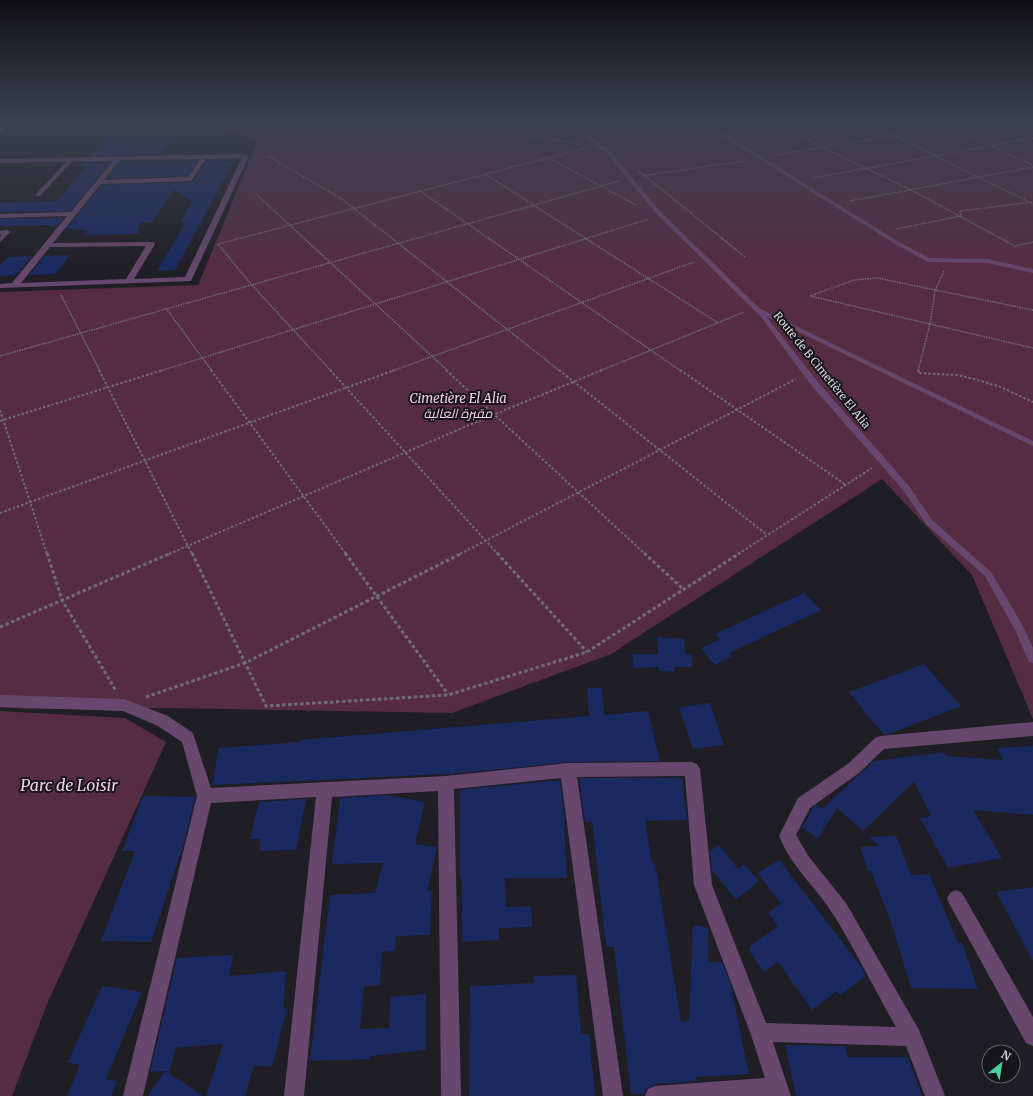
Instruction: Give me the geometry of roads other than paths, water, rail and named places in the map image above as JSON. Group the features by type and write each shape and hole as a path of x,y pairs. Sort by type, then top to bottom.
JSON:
{"street":[{"path":"15,285 109,170"},
{"path":"99,182 190,179 196,170"},
{"path":"0,286 188,280 239,170"},
{"path":"0,216 73,214"},
{"path":"48,245 151,244 128,282"},
{"path":"0,701 124,705 163,721 188,738 205,796 133,1096"},
{"path":"935,1096 912,1037 840,909 804,863 788,836 804,803 854,768 880,743 1033,729"},
{"path":"205,796 446,783 568,770 692,769 703,885 760,1032 779,1092 655,1096"},
{"path":"568,770 613,1096"},
{"path":"446,783 451,1096"},
{"path":"294,1096 325,790"},
{"path":"956,900 1033,1036"},
{"path":"760,1032 912,1037"}],"lane":[{"path":"38,195 62,170"},
{"name":"Route de B Cimetière El Alia","path":"623,170 659,216 763,316 807,374 906,488 929,522 988,574 1019,629 1033,659"},
{"path":"780,170 879,232 928,260 988,261 1033,271"},
{"path":"0,233 7,232 0,240"},
{"path":"754,308 1033,444"}],"park label":[{"name":"Cimetière El Alia مقبرة العالية","path":"458,406"},
{"name":"Parc de Loisir","path":"69,785"}]}
